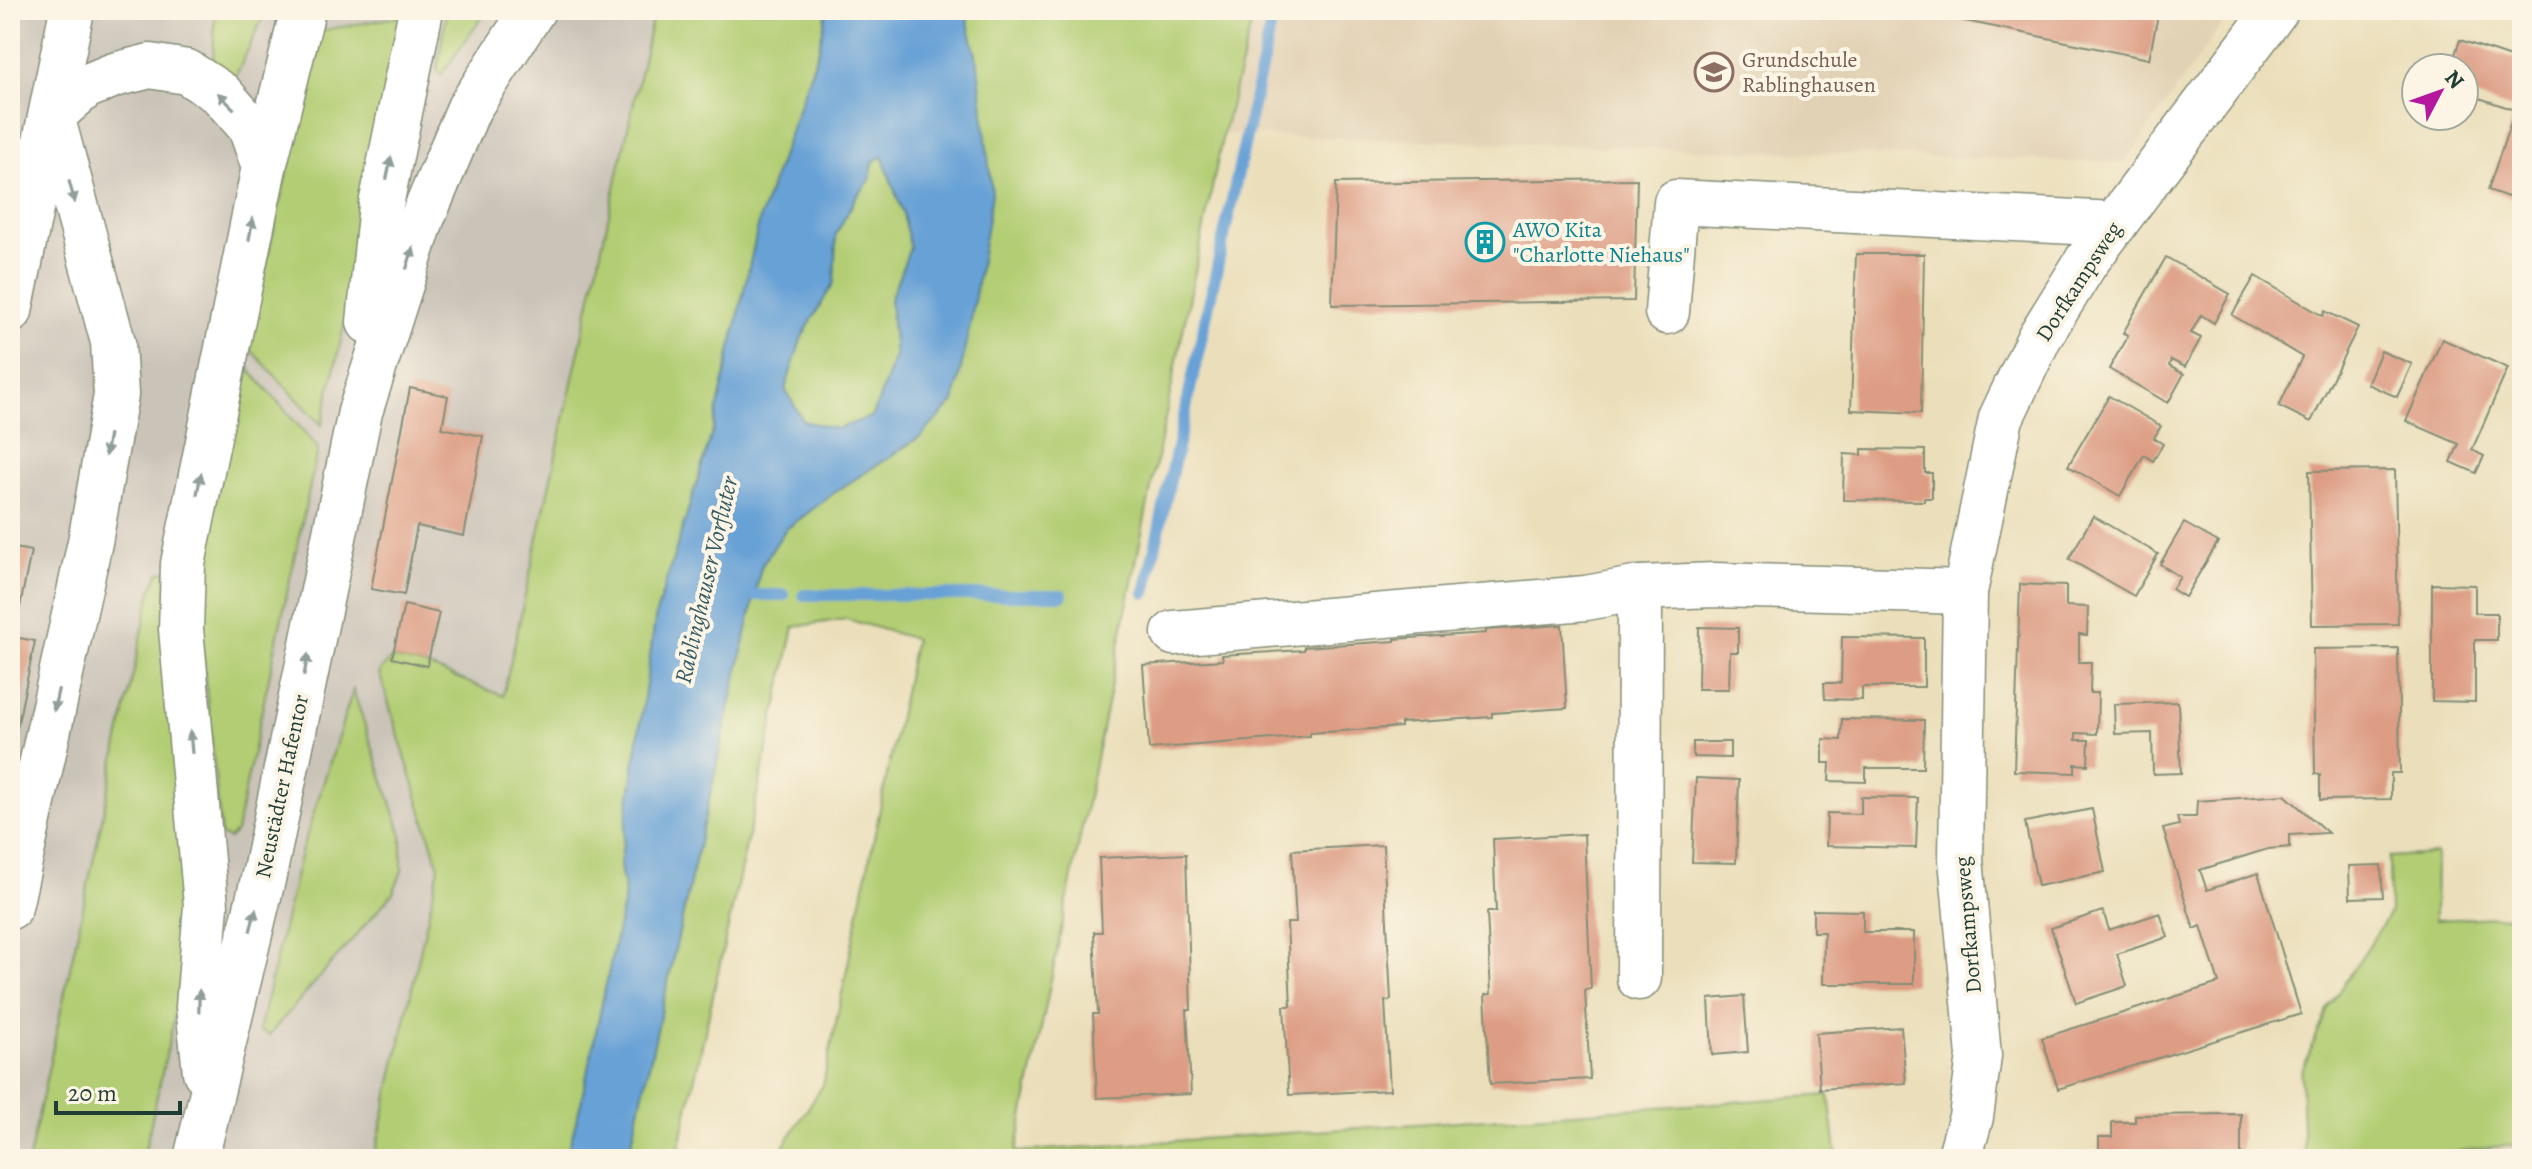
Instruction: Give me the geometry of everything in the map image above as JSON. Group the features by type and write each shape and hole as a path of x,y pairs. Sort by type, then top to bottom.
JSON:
{"street":[{"path":"10,311 72,10"},
{"path":"208,1106 198,1007 206,905 181,629 183,564 264,167 303,10"},
{"path":"360,412 381,205 421,10"},
{"path":"360,412 422,219 469,108 533,10"},
{"name":"Dorfkampsweg","path":"1959,1159 1971,1117 1979,1056 1961,859 1965,592 2001,418 2039,338 2086,262 2276,10"},
{"path":"52,116 85,87 114,75 150,66 187,72 221,94 250,127 264,167"},
{"path":"10,907 90,542 116,395 113,342 52,116"},
{"path":"1667,312 1676,202 2115,224"},
{"name":"Neustädter Hafentor","path":"196,1159 265,871 360,412"},
{"path":"1174,633 1586,598 1640,588 1714,585 1965,592"},
{"path":"1639,978 1640,588"}],"shaded area":[{"path":"10,10 654,10 402,1159 10,1159"},
{"name":"Grundschule Rablinghausen","path":"1255,10 2232,10 2124,163 1223,134"},
{"path":"2522,1144 2522,1159 2450,1159 2449,1152"}],"green space":[{"path":"215,10 279,10 263,17 233,82 213,66"},
{"path":"447,10 487,10 441,75 437,70"},
{"path":"654,10 827,10 819,48 760,218 713,430 656,614 620,865 625,895 581,1103 566,1159 374,1159 439,867 379,672 392,658 427,666 503,696"},
{"path":"965,10 1255,10 1223,134 1016,1152 1829,1095 1837,1159 775,1159 823,1085 915,639 846,619 794,627 677,1159 628,1159 761,567 785,530 838,490 920,437 978,64"},
{"path":"413,14 322,425 248,347 318,31"},
{"path":"882,156 903,213 910,248 890,300 895,355 873,416 837,430 803,421 785,389 802,337 834,282 836,234 856,197 870,180 873,162"},
{"path":"244,363 318,448 236,832 229,839 221,835 201,635 201,571"},
{"path":"166,571 190,884 182,983 143,1159 29,1159 151,591 159,573"},
{"path":"353,690 402,835 402,871 393,893 269,1035 259,1031 300,856"},
{"path":"2436,854 2435,920 2515,916 2522,1026 2522,1144 2450,1152 2450,1159 2304,1159 2301,1074 2328,1008 2390,913 2389,857"}],"water":[{"name":"Rablinghauser Vorfluter","path":"827,10 965,10 978,64 992,194 954,402 920,437 838,490 785,530 761,567 628,1159 566,1159 581,1103 625,895 620,865 656,614 713,430 760,218 819,49","holes":["882,156 903,213 910,248 890,300 895,355 873,416 837,429 803,421 785,389 802,337 834,282 836,234 856,197 870,180 873,162"]}],"building":[{"path":"600,10 626,10 625,17"},
{"path":"1912,10 2159,10 2149,59"},
{"path":"2460,40 2522,61 2522,202 2488,190 2515,110 2480,98 2480,52 2456,52"},
{"path":"10,142 24,145 10,203"},
{"name":"AWO Kita \"Charlotte Niehaus\"","path":"1637,179 1634,301 1332,305 1336,183"},
{"path":"1856,254 1924,254 1921,413 1851,410"},
{"path":"2166,257 2230,294 2214,323 2201,315 2191,333 2201,338 2185,367 2171,360 2169,366 2184,374 2168,403 2109,369 2128,335 2123,333"},
{"path":"2255,276 2323,316 2325,311 2358,327 2311,422 2279,406 2302,357 2232,315"},
{"path":"2442,339 2508,368 2472,450 2484,456 2476,473 2451,462 2459,444 2406,421"},
{"path":"2381,351 2412,364 2397,397 2367,384"},
{"path":"410,388 448,396 442,428 483,436 464,536 417,526 404,595 371,589"},
{"path":"2109,396 2161,426 2154,438 2163,444 2153,461 2144,455 2120,496 2068,466"},
{"path":"1862,449 1925,450 1925,473 1932,473 1932,498 1924,498 1924,501 1843,500 1844,454 1862,455"},
{"path":"2395,470 2398,624 2312,625 2309,471"},
{"path":"2093,516 2158,554 2134,596 2069,559"},
{"path":"2184,523 2218,542 2185,597 2172,589 2180,577 2160,564"},
{"path":"10,547 31,551 14,637 35,641 11,757"},
{"path":"2020,584 2066,586 2066,606 2088,607 2087,635 2079,634 2079,662 2091,662 2090,693 2098,693 2097,734 2076,733 2076,740 2089,740 2088,765 2075,764 2075,773 2014,771"},
{"path":"2432,584 2475,585 2475,613 2497,613 2497,640 2475,640 2475,702 2432,701"},
{"path":"404,605 439,613 427,666 392,658"},
{"path":"1562,625 1567,708 1492,713 1492,717 1401,723 1401,727 1310,733 1310,736 1149,749 1143,665 1223,660 1222,655"},
{"path":"1699,627 1738,628 1738,652 1730,652 1729,689 1698,689"},
{"path":"2515,633 2522,633 2522,674 2515,674"},
{"path":"1842,637 1924,638 1924,687 1862,687 1862,700 1825,699 1824,683 1841,683"},
{"path":"2398,648 2400,773 2391,773 2391,799 2320,800 2320,775 2315,774 2313,649"},
{"path":"2178,702 2181,773 2153,774 2152,733 2115,734 2114,704"},
{"path":"1842,719 1924,720 1923,768 1866,768 1866,782 1829,781 1830,763 1823,763 1823,739 1841,740"},
{"path":"1693,742 1730,742 1730,758 1693,757"},
{"path":"1696,778 1739,780 1736,863 1692,862"},
{"path":"2285,795 2328,833 2290,835 2290,847 2268,849 2200,870 2207,890 2258,873 2301,1014 2058,1089 2042,1038 2219,983 2201,926 2194,929 2163,829 2179,825 2177,817 2196,817 2197,801"},
{"path":"1861,797 1918,798 1916,848 1826,846 1827,813 1861,814"},
{"path":"2092,809 2105,872 2038,886 2025,822"},
{"path":"1584,834 1591,989 1585,990 1590,1079 1490,1084 1485,995 1491,994 1487,912 1496,912 1493,839"},
{"path":"1383,845 1391,1000 1385,1001 1390,1090 1289,1095 1284,1006 1291,1006 1287,923 1296,923 1292,850"},
{"path":"1186,854 1191,1094 1097,1098 1093,1014 1098,1014 1094,932 1102,932 1099,858"},
{"path":"2381,865 2383,897 2350,898 2349,866"},
{"path":"1813,910 1863,911 1863,932 1914,932 1914,984 1823,984 1824,932 1813,932"},
{"path":"2103,911 2109,930 2160,913 2168,937 2117,954 2127,986 2076,1003 2051,928"},
{"path":"1744,996 1748,1052 1712,1055 1709,999"},
{"path":"1901,1027 1906,1083 1820,1089 1816,1033"},
{"path":"2241,1114 2241,1159 2099,1159 2099,1137 2112,1137 2112,1122 2135,1122 2135,1115"}],"waterway":[{"path":"1145,593 1274,10"},
{"path":"739,595 784,595"},
{"path":"804,595 1062,595"}],"place":[{"name":"Grundschule Rablinghausen","path":"1714,72"},
{"name":"AWO Kita \"Charlotte Niehaus\"","path":"1485,242"}]}
